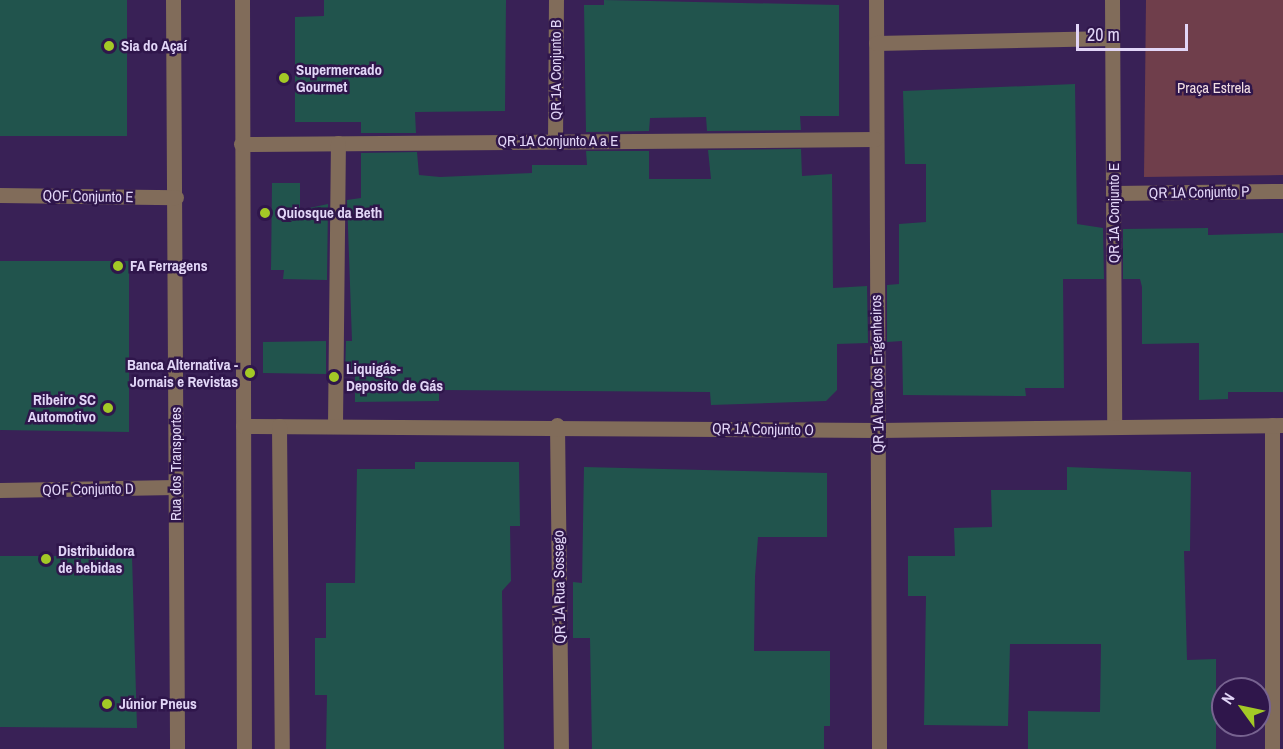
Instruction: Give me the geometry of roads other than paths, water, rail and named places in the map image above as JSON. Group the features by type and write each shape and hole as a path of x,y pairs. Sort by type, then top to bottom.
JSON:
{"street":[{"name":"Rua dos Transportes","path":"173,0 176,197 177,749"},
{"path":"242,0 244,749"},
{"name":"QR 1A Conjunto B","path":"555,141 556,0"},
{"name":"QR 1A Rua dos Engenheiros","path":"876,0 879,749"},
{"name":"QR 1A Conjunto E","path":"1112,0 1114,426"},
{"path":"876,43 1112,38"},
{"name":"QR 1A Conjunto A a E","path":"241,144 875,139"},
{"path":"335,424 338,143"},
{"name":"QR 1A Conjunto P","path":"1114,193 1283,191"},
{"name":"QOF Conjunto E","path":"0,195 176,197"},
{"name":"QR 1A Conjunto O","path":"243,426 557,425 878,430 1277,425"},
{"name":"QR 1A Rua Sossego","path":"557,425 561,749"},
{"path":"1272,749 1278,677 1277,425"},
{"path":"279,426 282,749"},
{"name":"QOF Conjunto D","path":"0,490 176,488"}],"place":[{"name":"Sia do Açaí","path":"109,46"},
{"name":"Supermercado Gourmet","path":"284,78"},
{"name":"Quiosque da Beth","path":"265,213"},
{"name":"FA Ferragens","path":"118,266"},
{"name":"Banca Alternativa - Jornais e Revistas","path":"250,373"},
{"name":"Liquigás- Deposito de Gás","path":"334,377"},
{"name":"Ribeiro SC Automotivo","path":"108,408"},
{"name":"Distribuidora de bebidas","path":"46,559"},
{"name":"Júnior Pneus","path":"107,704"}],"park label":[{"name":"Praça Estrela","path":"1214,88"}]}
